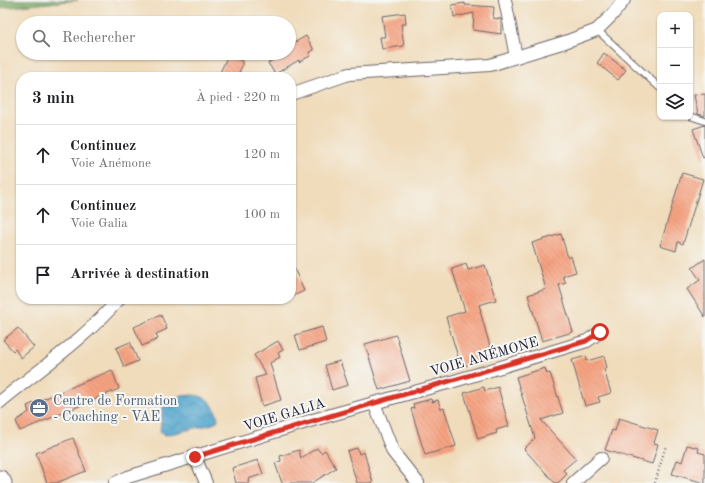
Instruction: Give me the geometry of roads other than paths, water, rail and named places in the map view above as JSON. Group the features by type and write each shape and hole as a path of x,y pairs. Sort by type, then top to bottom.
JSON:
{"street":[{"path":"505,0 516,57"},
{"path":"296,92 349,74 490,65 565,42 597,30 624,0"},
{"path":"0,402 70,345 108,312 115,304"},
{"name":"VOIE ANÉMONE","path":"374,403 451,382 586,341 600,332"},
{"path":"0,411 11,393"},
{"path":"374,403 392,452 418,483"},
{"name":"VOIE GALIA","path":"115,483 128,477 306,422 374,403"},
{"path":"195,457 206,483"},
{"path":"573,483 601,458"}],"lane":[{"path":"597,30 657,85"},
{"path":"693,117 705,121"}],"water":[{"path":"197,395 203,397 210,402 216,412 218,420 213,424 166,435 162,434 160,431 163,407 179,396"}],"place":[{"name":"Centre de Formation - Coaching - VAE","path":"39,408"}]}
